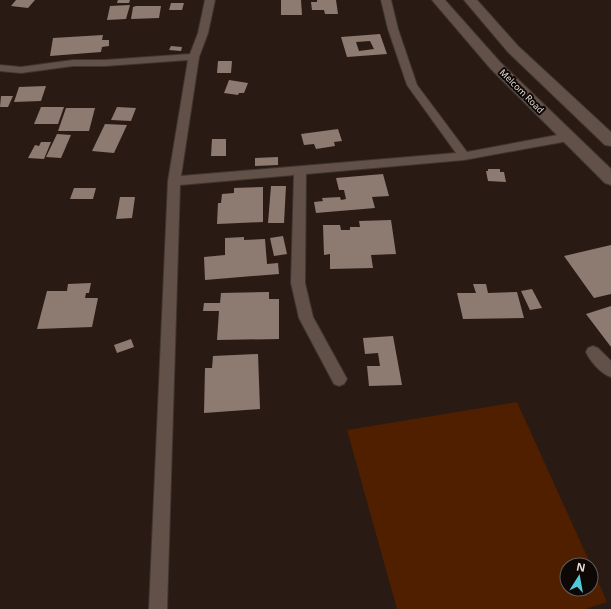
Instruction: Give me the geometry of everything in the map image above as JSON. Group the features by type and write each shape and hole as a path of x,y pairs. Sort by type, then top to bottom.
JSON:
{"main road":[{"name":"Melcom Road","path":"438,0 495,65 611,179"},
{"path":"470,0 513,48 611,141"}],"street":[{"path":"158,609 174,181 194,57 203,33 210,0"},
{"path":"386,0 393,29 412,84 464,156"},
{"path":"0,68 20,70 73,63 105,63 194,57"},
{"path":"174,181 464,156 568,136"},
{"path":"300,170 298,283 306,318 339,379"},
{"path":"593,352 611,371"}],"shaded area":[{"path":"517,402 587,557 559,557 559,597 599,597 599,584 607,602 586,609 397,609 347,430"}],"building":[{"path":"16,0 35,0 28,8 11,6"},
{"path":"118,0 130,0 129,3 117,3"},
{"path":"281,0 301,0 302,15 281,15"},
{"path":"317,0 336,0 338,14 325,14 324,10 312,10 311,2 317,2"},
{"path":"171,3 184,3 182,10 169,10"},
{"path":"130,5 126,19 107,20 110,6"},
{"path":"161,6 159,18 131,19 133,7"},
{"path":"380,34 387,54 347,57 341,37","holes":["370,41 374,49 359,51 356,42"]},
{"path":"103,35 102,40 109,40 109,46 102,47 101,52 50,56 53,38"},
{"path":"171,46 182,47 181,51 169,50"},
{"path":"218,61 232,61 231,73 217,73"},
{"path":"229,80 248,83 244,93 239,93 238,95 224,93"},
{"path":"46,86 41,101 14,102 19,87"},
{"path":"1,96 13,96 8,107 0,107"},
{"path":"41,107 64,107 58,124 34,124"},
{"path":"117,107 136,108 131,121 111,120"},
{"path":"66,108 95,108 89,131 58,131"},
{"path":"105,124 127,125 114,153 92,151"},
{"path":"338,129 342,141 334,142 335,146 316,149 314,144 304,145 301,134"},
{"path":"57,134 71,135 61,158 46,157"},
{"path":"212,139 226,139 226,156 211,156"},
{"path":"41,142 51,142 44,159 28,158 35,145 39,146"},
{"path":"278,157 278,165 255,166 255,158"},
{"path":"488,169 500,169 500,172 504,172 506,182 488,181 486,171 488,171"},
{"path":"383,174 389,196 372,197 375,208 316,213 314,202 323,201 322,198 340,197 341,200 346,199 344,190 339,190 336,178"},
{"path":"271,186 286,186 284,223 268,223"},
{"path":"263,187 263,222 217,224 218,203 221,203 222,194 234,193 234,188"},
{"path":"74,188 96,188 93,199 70,199"},
{"path":"120,197 135,197 132,218 116,219"},
{"path":"391,220 396,254 371,255 373,268 330,269 330,254 324,255 323,225 340,225 341,230 350,230 350,227 360,227 359,221"},
{"path":"283,236 287,254 274,256 270,238"},
{"path":"244,237 244,240 265,239 267,264 278,263 279,274 205,280 204,257 225,255 225,238"},
{"path":"611,245 611,294 594,298 564,256"},
{"path":"91,283 89,293 86,293 85,298 98,298 92,327 37,329 47,291 67,291 68,284"},
{"path":"473,284 486,284 488,293 517,292 524,318 463,319 457,293 476,293"},
{"path":"532,289 542,308 530,310 521,291"},
{"path":"269,292 269,299 279,299 279,339 217,340 219,311 203,311 204,303 220,303 221,293"},
{"path":"611,306 611,347 586,314"},
{"path":"393,336 402,385 369,386 367,366 380,366 378,353 365,354 363,338"},
{"path":"131,339 134,347 117,353 114,345"},
{"path":"258,354 260,409 204,413 205,368 212,368 213,356"}]}
